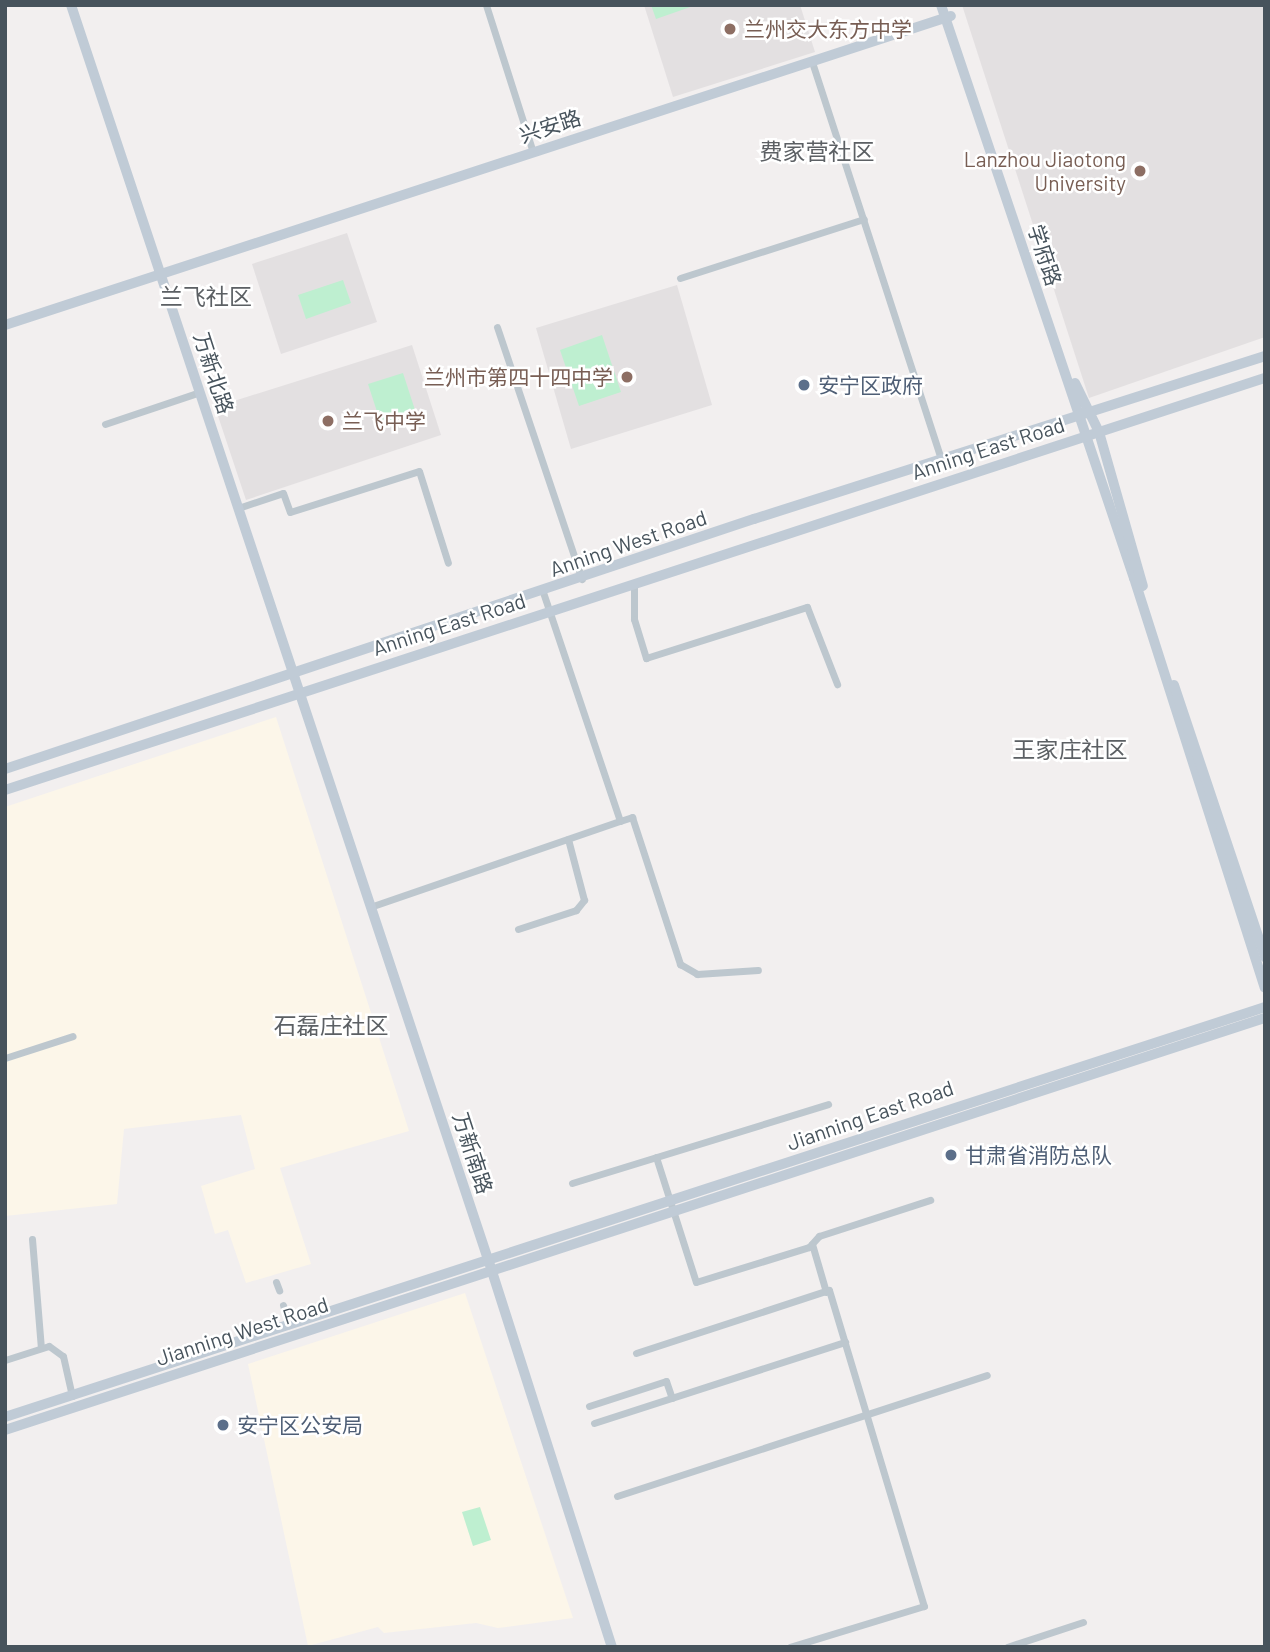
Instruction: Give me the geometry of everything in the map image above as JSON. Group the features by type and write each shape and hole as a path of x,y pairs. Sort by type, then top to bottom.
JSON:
{"main road":[{"name":"万新北路","path":"72,5 292,674"},
{"name":"学府路","path":"941,5 949,13 1079,395 1099,432 1168,667 1265,957"},
{"name":"兴安路","path":"5,325 812,62 949,13"},
{"name":"学府路","path":"949,13 1084,437 1265,988"},
{"name":"Anning West Road","path":"5,769 941,459 1265,356"},
{"name":"Anning East Road","path":"5,790 1265,378"},
{"path":"1129,400 1128,414 1135,420"},
{"name":"万新南路","path":"292,674 491,1266 612,1647"},
{"name":"Jianning East Road","path":"675,1207 1265,1007"},
{"name":"Jianning East Road","path":"491,1266 1265,1018"},
{"name":"Jianning West Road","path":"5,1417 289,1325 491,1266"},
{"name":"Jianning West Road","path":"5,1430 491,1266"}],"street":[{"path":"486,5 533,152"},
{"path":"812,62 941,459"},
{"path":"680,278 864,219"},
{"path":"497,327 582,580"},
{"path":"105,424 200,391"},
{"path":"238,508 283,493 290,512 419,471 448,564"},
{"path":"634,584 634,620 646,658 807,607 836,684"},
{"path":"543,592 620,821"},
{"path":"370,907 632,817 680,964 696,974 758,970"},
{"path":"518,929 576,910 584,900 568,839"},
{"path":"5,1058 73,1037"},
{"path":"572,1183 828,1104"},
{"path":"656,1157 675,1207 696,1282 812,1244 819,1236 930,1200"},
{"path":"32,1239 41,1348"},
{"path":"812,1244 826,1292"},
{"path":"636,1353 830,1290 924,1606 790,1647"},
{"path":"283,1305 289,1325"},
{"path":"594,1423 845,1342"},
{"path":"5,1360 49,1346 64,1356 72,1396"},
{"path":"617,1496 987,1375"},
{"path":"589,1406 666,1381 671,1398"},
{"path":"1007,1647 1083,1622"}],"shaded area":[{"name":"兰州交大东方中学","path":"644,5 800,5 815,52 673,97"},
{"name":"Lanzhou Jiaotong University","path":"962,5 1265,5 1265,337 1089,398"},
{"path":"347,233 377,322 281,354 252,264"},
{"name":"兰州市第四十四中学","path":"677,285 712,405 571,449 536,328"},
{"name":"兰飞中学","path":"412,345 441,435 246,500 215,407"},
{"path":"276,717 409,1131 280,1168 311,1264 246,1283 228,1230 215,1234 201,1186 255,1169 241,1115 124,1129 117,1204 5,1216 5,807"},
{"path":"465,1293 573,1618 498,1628 476,1623 384,1633 378,1627 308,1646 248,1364"}],"green space":[{"path":"651,5 696,5 656,19"},
{"path":"343,280 351,303 306,319 298,295"},
{"path":"602,335 621,392 579,406 560,350"},
{"path":"403,373 416,413 381,424 368,384"},
{"path":"480,1507 491,1540 473,1546 462,1512"}],"place":[{"name":"兰州交大东方中学","path":"730,29"},
{"name":"Lanzhou Jiaotong University","path":"1140,171"},
{"name":"兰州市第四十四中学","path":"627,377"},
{"name":"安宁区政府","path":"804,385"},
{"name":"兰飞中学","path":"328,421"},
{"name":"甘肃省消防总队","path":"951,1155"},
{"name":"安宁区公安局","path":"223,1425"}],"district":[{"name":"费家营社区","path":"817,151"},
{"name":"兰飞社区","path":"206,296"},
{"name":"王家庄社区","path":"1070,749"},
{"name":"石磊庄社区","path":"331,1025"}]}
